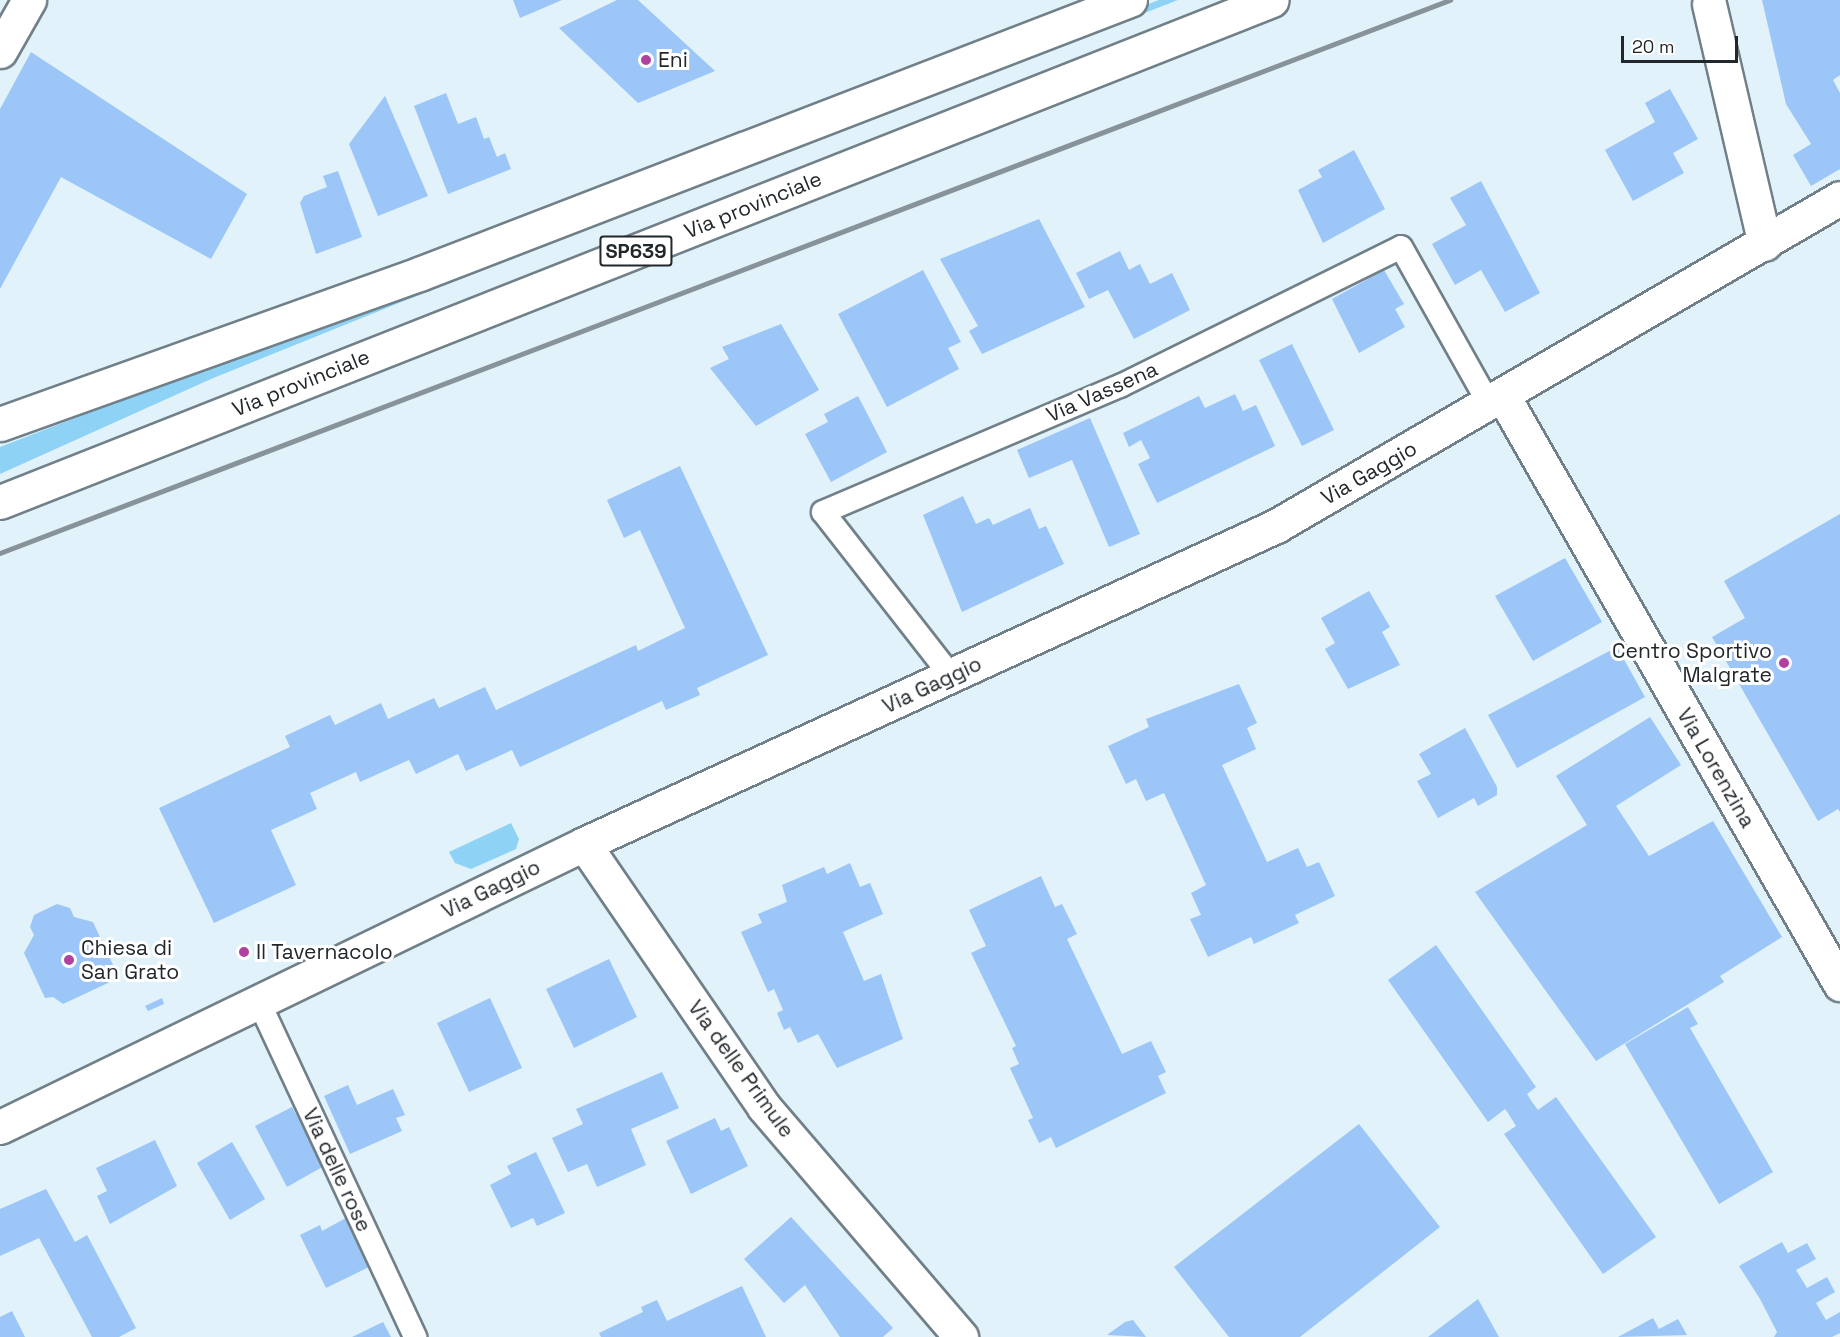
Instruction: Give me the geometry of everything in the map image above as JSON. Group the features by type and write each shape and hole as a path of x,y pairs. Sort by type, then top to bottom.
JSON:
{"street":[{"path":"0,51 29,0"},
{"name":"SP639","path":"0,424 419,273 1130,0"},
{"name":"Via provinciale","path":"0,502 1272,0"},
{"path":"1709,4 1765,244"},
{"name":"Via Gaggio","path":"0,1127 584,844 1276,526 1765,244 1840,198"},
{"name":"Via Lorenzina","path":"1496,400 1840,984"},
{"name":"Via delle Primule","path":"584,844 764,1107 961,1337"}],"lane":[{"name":"Via Vassena","path":"952,676 823,512 1119,386 1401,247 1496,400"},
{"name":"Via delle rose","path":"259,1002 416,1337"}],"shaded area":[{"path":"1159,0 1178,0 399,303 211,379 0,474 0,447"},
{"path":"511,823 519,839 516,849 471,869 455,863 449,852"}],"building":[{"path":"513,0 562,0 520,18"},
{"path":"617,0 638,0 715,71 638,103 559,28"},
{"path":"1762,0 1840,0 1840,75 1833,80 1840,93 1840,169 1811,186 1793,155 1811,144 1786,104"},
{"path":"31,52 247,194 211,259 61,177 0,289 0,109"},
{"path":"1670,89 1698,139 1673,153 1684,173 1633,201 1605,150 1655,122 1645,103"},
{"path":"446,93 458,124 476,117 484,139 489,137 497,157 505,153 511,169 448,194 414,106"},
{"path":"385,96 428,196 378,216 349,144"},
{"path":"1354,150 1385,209 1323,243 1298,190 1322,177 1318,170"},
{"path":"338,171 362,237 316,254 300,203 304,196 327,187 323,176"},
{"path":"1481,181 1540,293 1505,312 1481,270 1455,285 1432,244 1466,225 1450,198"},
{"path":"1039,219 1085,307 982,354 969,331 978,326 940,259"},
{"path":"1120,251 1129,270 1140,264 1150,284 1172,273 1190,310 1134,339 1108,290 1089,299 1076,273"},
{"path":"923,270 961,342 948,348 959,369 887,407 838,314"},
{"path":"1384,270 1404,304 1395,309 1405,327 1359,353 1332,299"},
{"path":"781,324 819,390 756,426 710,368 729,359 722,347"},
{"path":"1292,344 1334,430 1302,446 1259,360"},
{"path":"1235,394 1243,411 1256,405 1275,446 1157,503 1138,464 1150,458 1141,440 1129,447 1123,433 1199,396 1205,408"},
{"path":"858,396 887,452 831,482 805,434 828,422 824,414"},
{"path":"1090,418 1140,534 1109,547 1072,460 1029,478 1017,450"},
{"path":"680,466 768,655 697,688 700,695 666,710 662,701 520,767 512,750 466,771 458,754 416,774 409,760 360,782 356,772 310,793 317,809 271,830 296,885 214,923 159,808 290,747 285,736 330,715 335,725 381,703 388,719 434,698 439,708 485,687 496,710 636,645 638,651 685,628 640,530 624,538 607,500"},
{"path":"963,496 976,524 989,518 993,525 1030,508 1039,529 1046,526 1064,564 962,612 923,515"},
{"name":"Centro Sportivo Malgrate","path":"1840,514 1840,812 1838,809 1818,821 1712,637 1745,618 1724,581"},
{"path":"1565,558 1602,622 1533,661 1495,596"},
{"path":"1369,591 1390,627 1382,632 1400,665 1348,689 1325,649 1335,643 1321,618"},
{"path":"1617,647 1645,697 1517,768 1488,715"},
{"path":"1239,684 1257,723 1247,728 1256,749 1222,765 1267,862 1298,848 1307,867 1319,862 1335,896 1295,915 1299,923 1254,944 1251,937 1208,957 1190,919 1201,915 1191,893 1206,885 1164,793 1146,801 1136,779 1126,784 1108,746 1149,727 1146,719"},
{"path":"1650,717 1681,765 1616,806 1649,856 1713,821 1782,937 1720,976 1724,982 1596,1061 1475,892 1587,825 1556,776"},
{"path":"1465,728 1497,787 1497,795 1478,806 1474,798 1438,818 1417,781 1431,774 1419,754"},
{"path":"850,863 860,887 870,883 883,914 843,932 864,981 881,974 903,1039 837,1068 818,1034 798,1043 790,1027 784,1030 777,1013 783,1010 774,989 768,992 741,932 762,923 758,914 787,902 782,885 824,867 827,874"},
{"path":"1041,876 1055,907 1062,904 1077,934 1067,939 1122,1054 1151,1041 1166,1072 1158,1076 1166,1093 1056,1148 1051,1137 1039,1143 1028,1120 1033,1118 1010,1068 1019,1064 1012,1048 1016,1046 971,953 986,946 969,910"},
{"name":"Chiesa di San Grato","path":"57,904 70,908 74,917 93,922 114,967 108,983 63,1004 53,997 45,998 24,953 34,935 30,927 34,915"},
{"path":"1436,945 1536,1087 1527,1094 1538,1110 1556,1097 1656,1237 1603,1274 1504,1134 1516,1126 1508,1113 1505,1109 1488,1122 1388,980"},
{"path":"609,959 637,1017 574,1048 546,989"},
{"path":"162,998 164,1004 148,1011 145,1006"},
{"path":"490,998 522,1068 469,1092 437,1023"},
{"path":"1688,1007 1698,1024 1690,1028 1773,1172 1719,1204 1625,1044"},
{"path":"662,1072 679,1108 631,1129 646,1165 597,1187 587,1164 568,1172 552,1138 583,1124 576,1109"},
{"path":"348,1085 357,1105 393,1089 405,1115 396,1118 402,1131 350,1154 324,1096"},
{"path":"292,1107 324,1166 287,1187 255,1126"},
{"path":"715,1118 721,1131 729,1127 748,1166 691,1194 666,1141"},
{"path":"1359,1124 1440,1227 1300,1337 1229,1337 1174,1267"},
{"path":"155,1140 177,1186 110,1224 97,1196 107,1191 96,1168"},
{"path":"232,1142 265,1199 230,1220 197,1163"},
{"path":"536,1152 565,1213 537,1226 533,1218 511,1228 490,1185 511,1174 507,1166"},
{"path":"46,1189 75,1242 87,1235 136,1328 119,1337 92,1337 39,1238 0,1256 0,1209"},
{"path":"791,1217 893,1328 883,1337 840,1337 805,1285 784,1303 744,1259"},
{"path":"346,1218 369,1267 326,1288 300,1235 320,1225 322,1231"},
{"path":"1782,1242 1788,1253 1807,1243 1816,1259 1796,1270 1807,1288 1827,1277 1835,1292 1816,1303 1826,1320 1840,1312 1840,1333 1832,1337 1774,1337 1777,1332 1739,1266"},
{"path":"742,1286 766,1337 601,1337 599,1333 643,1312 641,1307 657,1300 667,1321"},
{"path":"1478,1299 1499,1337 1428,1337"},
{"path":"12,1311 25,1337 0,1337 0,1317"},
{"path":"1653,1318 1659,1329 1678,1319 1687,1335 1618,1337"},
{"path":"1133,1320 1146,1337 1107,1335 1125,1322"},
{"path":"383,1322 391,1337 352,1337"}],"railway":[{"path":"0,553 1450,0"}],"place":[{"name":"Eni","path":"646,60"},
{"name":"Centro Sportivo Malgrate","path":"1784,663"},
{"name":"Il Tavernacolo","path":"244,952"},
{"name":"Chiesa di San Grato","path":"69,960"}]}
